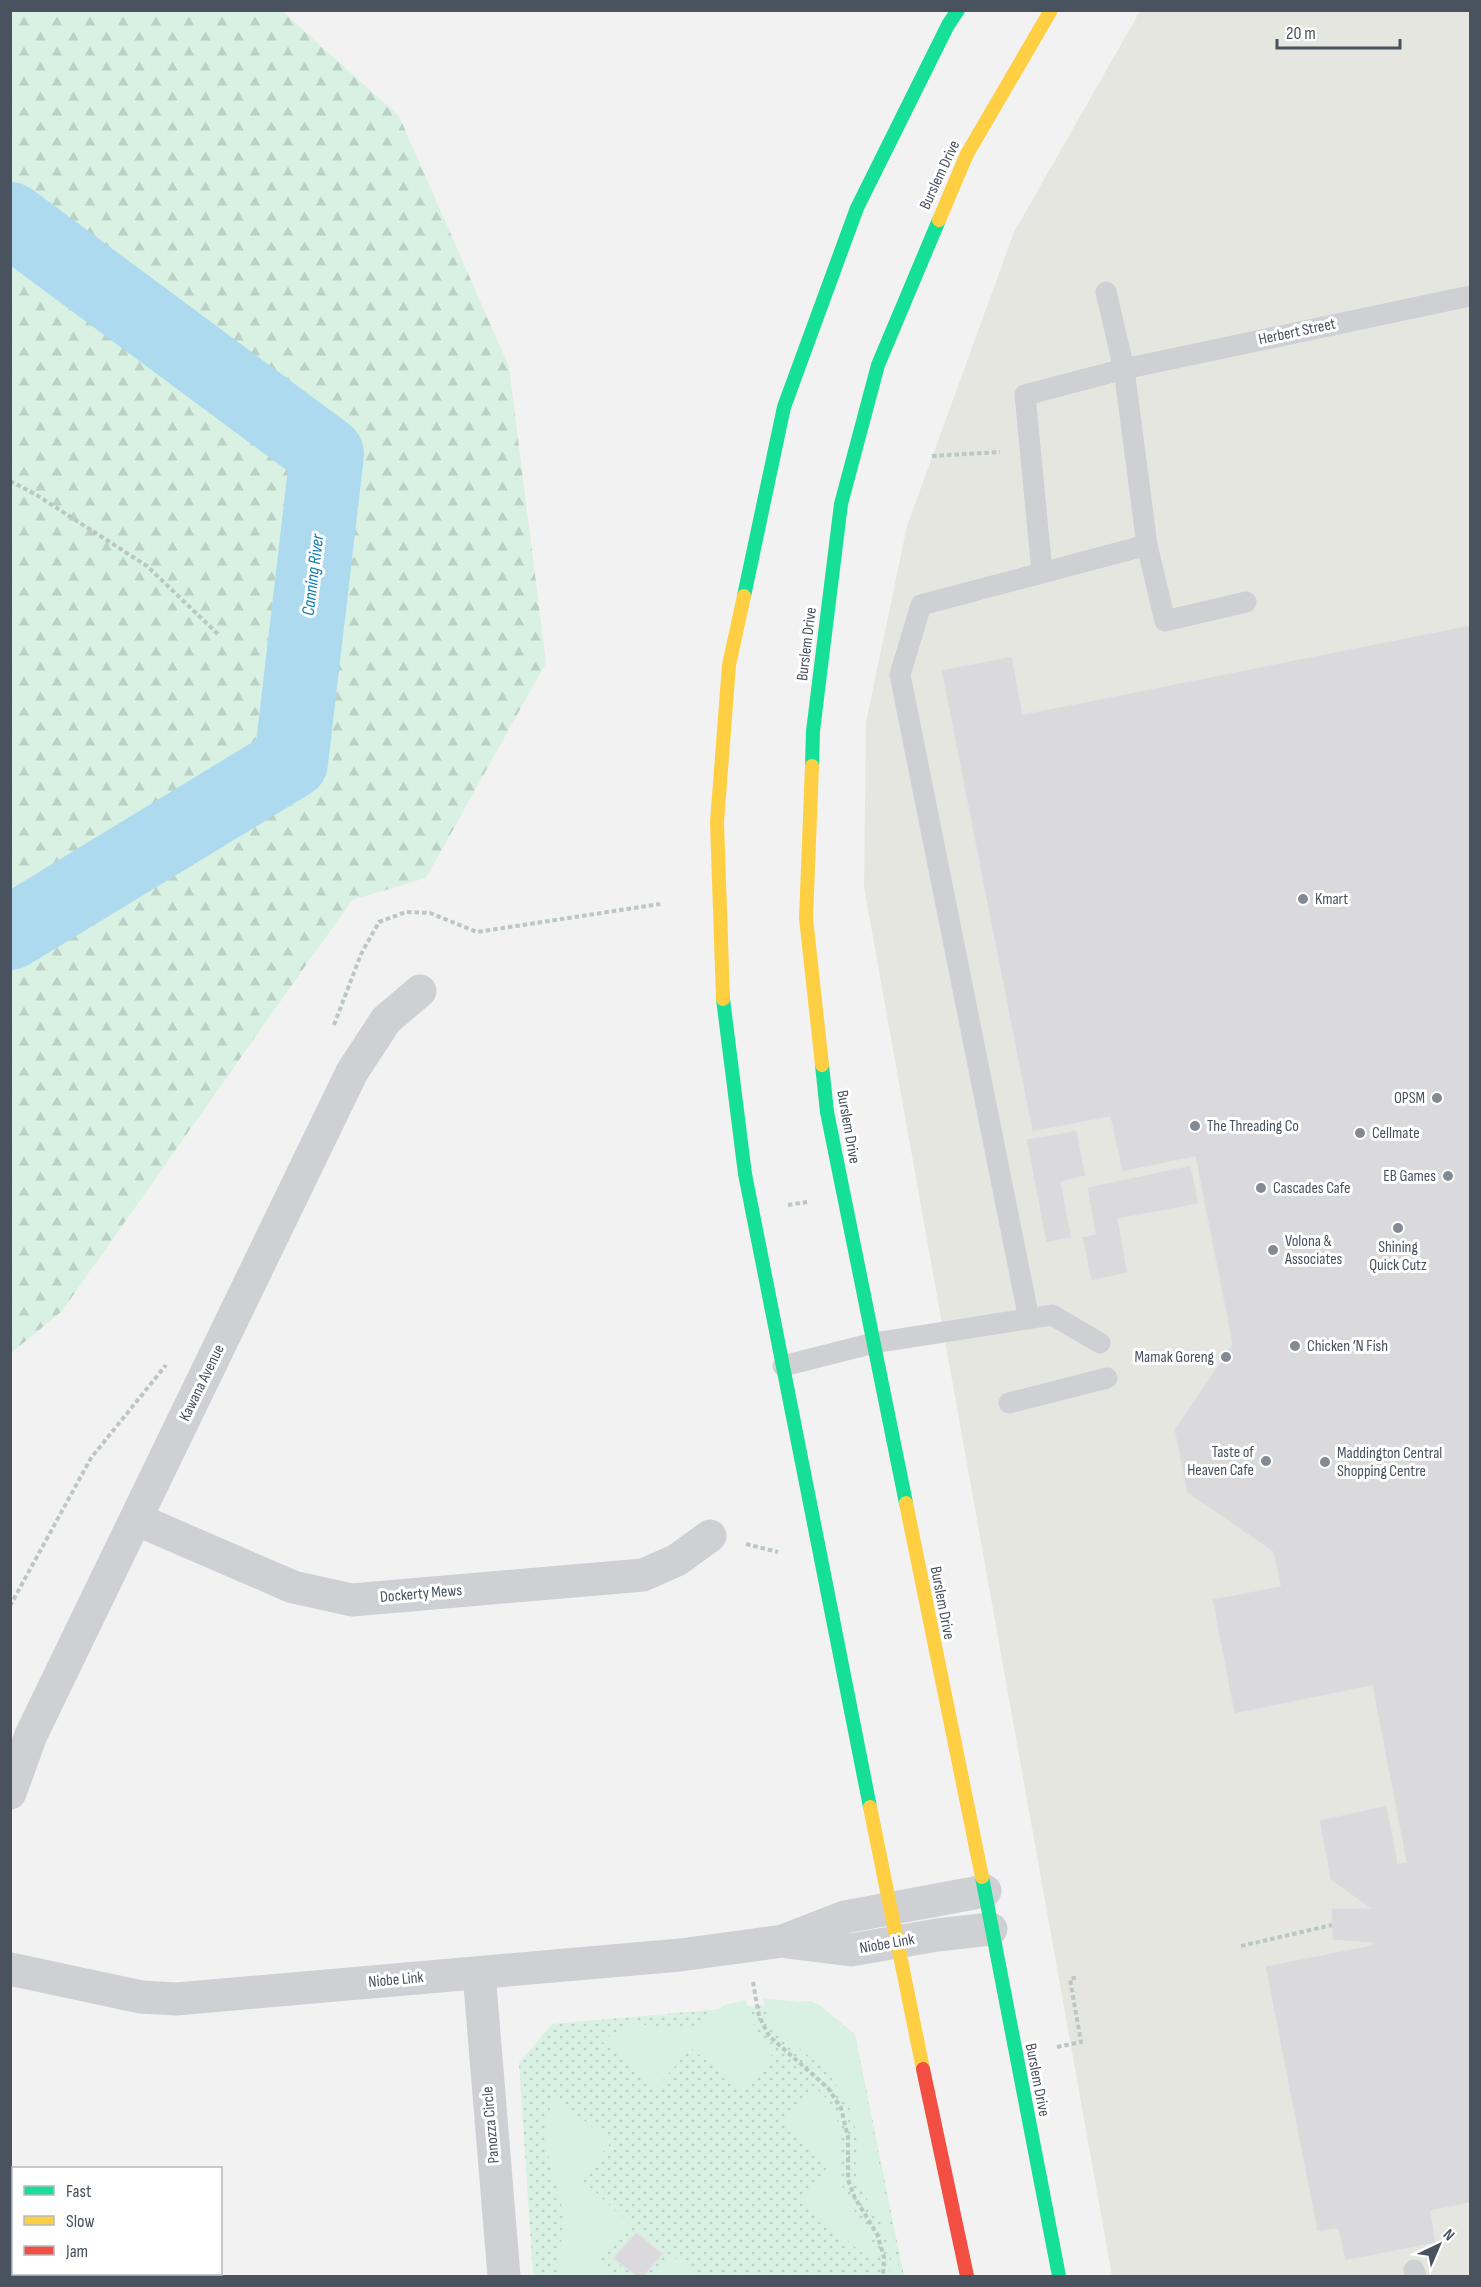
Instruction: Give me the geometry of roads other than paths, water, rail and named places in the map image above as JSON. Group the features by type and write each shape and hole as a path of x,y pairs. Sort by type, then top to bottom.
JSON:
{"main road":[{"path":"958,10 948,25 857,208 784,407 729,665 717,822 723,1007 745,1174 897,1941 968,2277"},
{"name":"Burslem Drive","path":"1051,10 967,154 878,365 841,504 813,731 806,918 827,1112 985,1891 1059,2277"}],"street":[{"name":"Kawana Avenue","path":"10,1793 31,1735 352,1072 386,1020 420,991"},
{"name":"Dockerty Mews","path":"136,1519 293,1587 352,1600 643,1575 677,1560 710,1536"},
{"name":"Niobe Link","path":"10,1969 141,1997 176,2000 680,1955 783,1941 845,1917 985,1891"},
{"name":"Niobe Link","path":"783,1941 851,1950 897,1941 991,1929"},
{"name":"Panozza Circle","path":"479,1972 504,2277"}],"lane":[{"path":"1106,292 1124,369 1147,545 1165,621 1246,602"},
{"name":"Herbert Street","path":"1042,572 1025,395 1124,369 1470,296"},
{"path":"1029,1319 900,675 921,605 1147,545"},
{"path":"783,1366 874,1343 1052,1316 1101,1343"},
{"path":"1009,1403 1107,1378"}],"waterway":[{"name":"Canning River","path":"10,219 327,454 291,762 10,933"}],"place":[{"name":"Kmart","path":"1303,899"},
{"name":"OPSM","path":"1437,1098"},
{"name":"The Threading Co","path":"1195,1126"},
{"name":"Cellmate","path":"1360,1133"},
{"name":"EB Games","path":"1448,1176"},
{"name":"Cascades Cafe","path":"1261,1188"},
{"name":"Shining Quick Cutz","path":"1398,1228"},
{"name":"Volona & Associates","path":"1273,1250"},
{"name":"Chicken ‘N Fish","path":"1295,1346"},
{"name":"Mamak Goreng","path":"1226,1357"},
{"name":"Taste of Heaven Cafe","path":"1266,1461"},
{"name":"Maddington Central Shopping Centre","path":"1325,1462"}]}
